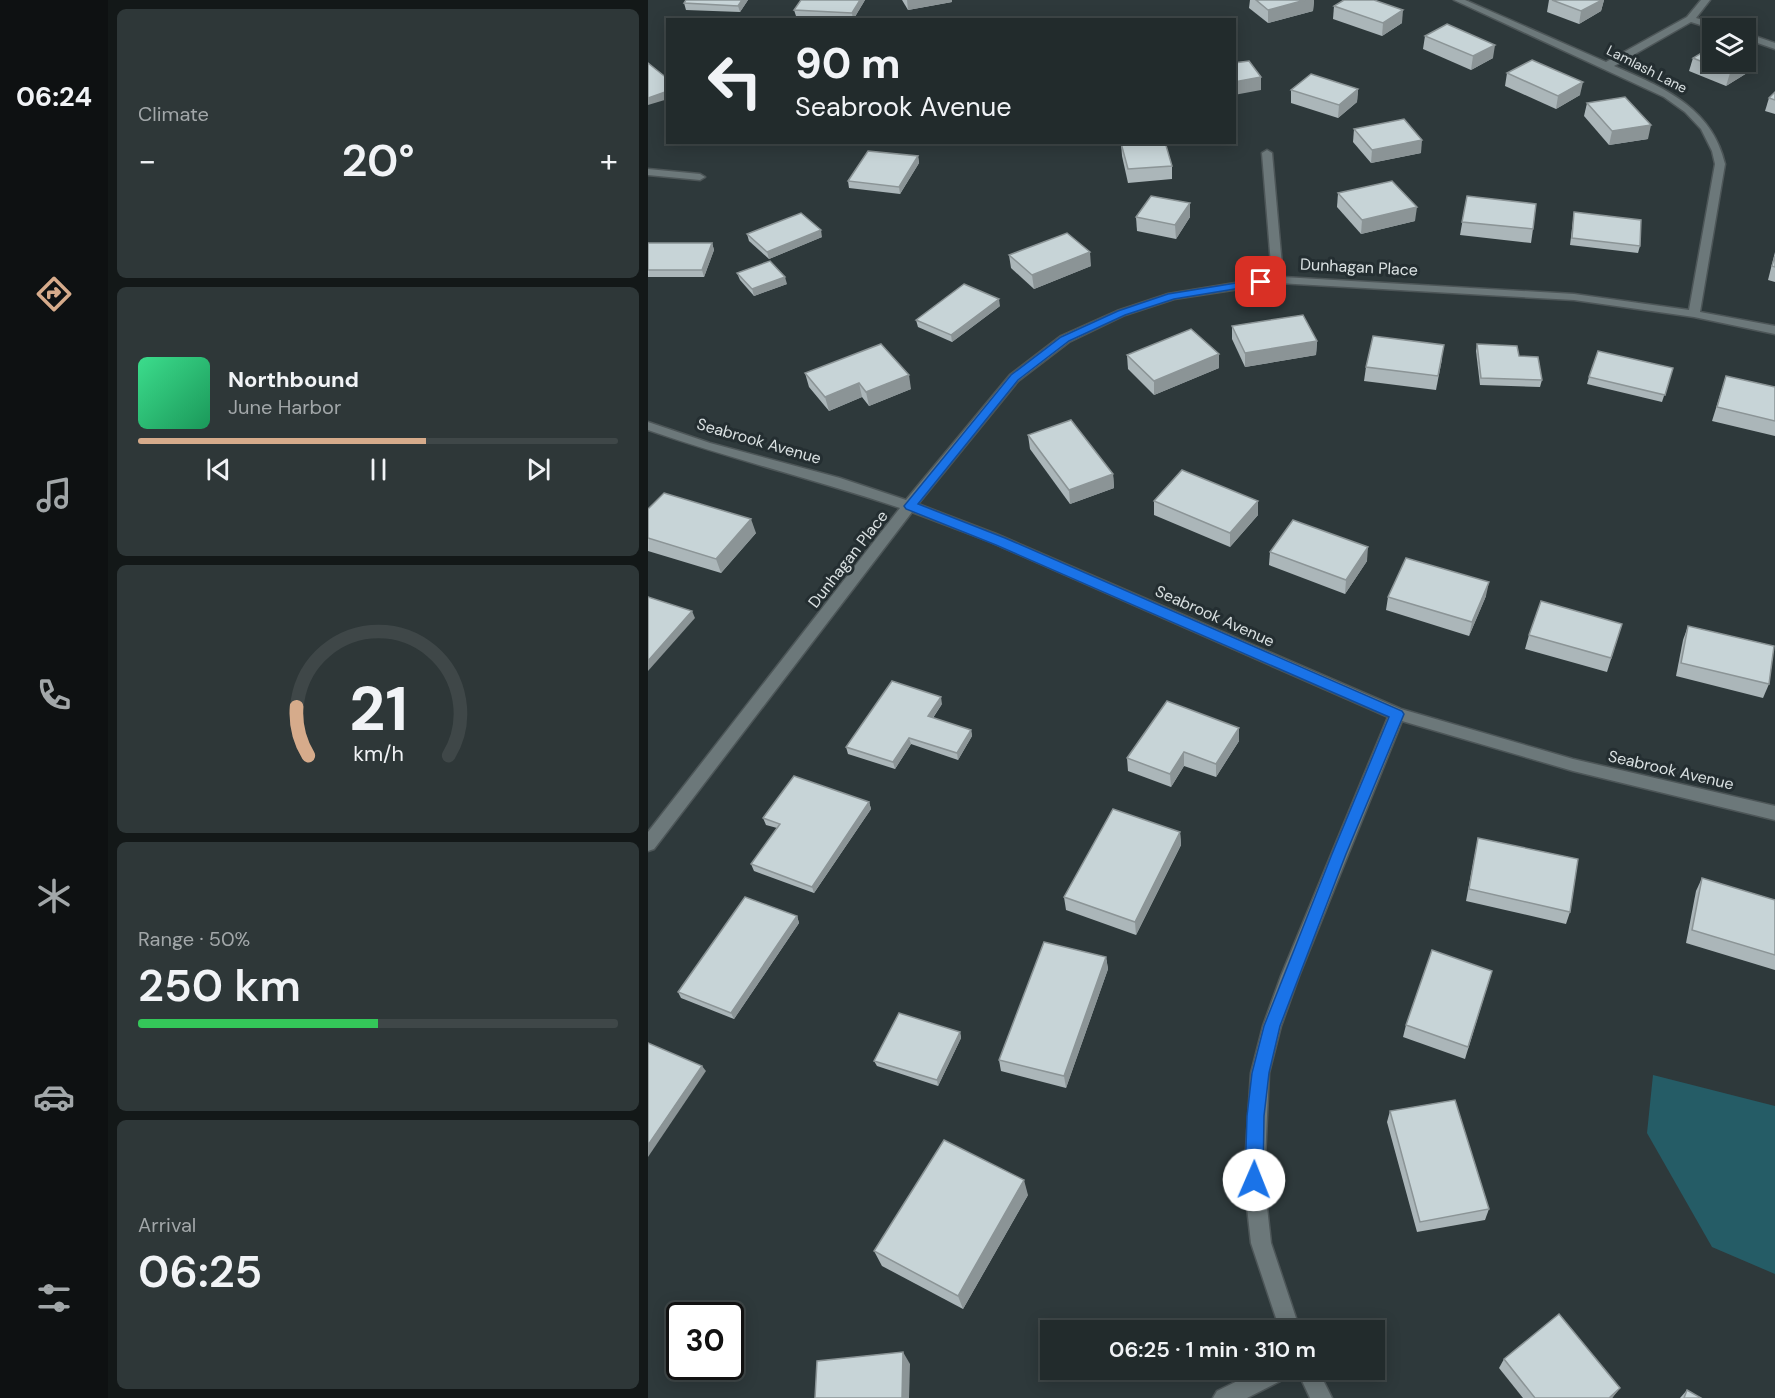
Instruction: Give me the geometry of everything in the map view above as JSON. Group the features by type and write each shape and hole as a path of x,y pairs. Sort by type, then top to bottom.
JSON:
{"street":[{"name":"Lamlash Lane","path":"1458,0 1608,65 1682,102 1712,135 1718,150 1719,164 1694,314"},
{"path":"1608,65 1690,19 1706,0"},
{"path":"1690,19 1702,22"},
{"path":"1756,39 1775,46"},
{"path":"1267,153 1278,280"},
{"path":"648,172 700,177"},
{"name":"Dunhagan Place","path":"648,844 910,506 1014,378 1065,339 1121,313 1172,297 1227,286 1278,280 1574,297 1694,314 1775,330"},
{"name":"Seabrook Avenue","path":"648,426 706,446 835,481 910,506 1000,542 1397,714 1573,765 1775,813"},
{"path":"1287,1320 1261,1243 1254,1180 1260,1073 1272,1026 1290,976 1397,714"},
{"path":"1224,1398 1261,1380"},
{"path":"1312,1380 1321,1398"}],"shaded area":[{"path":"1653,1075 1775,1106 1775,1274 1712,1247 1647,1133"}],"building":[{"path":"686,0 742,0 738,6 684,3"},
{"path":"801,0 860,0 852,13 794,10"},
{"path":"1256,0 1305,0 1268,10"},
{"path":"1344,0 1374,0 1403,10 1383,23 1334,6"},
{"path":"1552,0 1602,0 1581,11"},
{"path":"1447,24 1495,45 1473,56 1425,36"},
{"path":"1702,53 1702,62 1693,58"},
{"path":"1532,60 1583,82 1558,96 1507,73"},
{"path":"1249,61 1261,77 1236,82 1236,63"},
{"path":"648,63 666,77 666,92 648,98"},
{"path":"1311,74 1358,89 1339,105 1291,90"},
{"path":"1775,92 1775,100 1769,98"},
{"path":"1625,97 1651,125 1612,131 1587,103"},
{"path":"1404,119 1422,140 1372,150 1354,129"},
{"path":"1121,144 1166,144 1172,166 1128,169"},
{"path":"868,151 918,156 899,187 848,181"},
{"path":"1392,181 1417,207 1362,220 1338,193"},
{"path":"1151,196 1190,203 1175,225 1136,217"},
{"path":"1467,196 1536,204 1533,229 1462,222"},
{"path":"1574,212 1641,220 1640,246 1572,238"},
{"path":"801,213 821,230 767,252 747,234"},
{"path":"1067,233 1090,252 1032,275 1009,255"},
{"path":"648,243 712,243 702,270 648,270"},
{"path":"770,261 785,277 752,289 737,273"},
{"path":"964,284 999,299 951,335 916,320"},
{"path":"1303,315 1317,341 1245,353 1232,326"},
{"path":"1191,329 1219,354 1154,381 1127,355"},
{"path":"1373,336 1444,345 1438,376 1366,367"},
{"path":"881,344 909,375 866,392 859,383 825,397 805,373"},
{"path":"1477,344 1517,346 1519,356 1538,357 1542,380 1481,378"},
{"path":"1598,351 1673,368 1665,395 1589,377"},
{"path":"1726,376 1775,387 1775,421 1717,407"},
{"path":"1071,420 1113,474 1069,490 1028,435"},
{"path":"1182,470 1258,501 1230,533 1154,501"},
{"path":"664,493 751,519 716,559 648,538 648,509"},
{"path":"1293,520 1368,547 1346,580 1270,552"},
{"path":"1406,558 1489,582 1472,622 1388,597"},
{"path":"648,597 692,611 648,661"},
{"path":"1541,601 1622,624 1611,658 1529,635"},
{"path":"1688,626 1774,646 1769,684 1681,663"},
{"path":"892,681 941,697 928,716 971,730 957,753 909,738 893,762 846,747"},
{"path":"1167,701 1239,728 1216,764 1184,752 1170,774 1127,758"},
{"path":"794,776 869,802 812,887 751,864 780,824 763,818"},
{"path":"1113,809 1180,832 1135,922 1064,897"},
{"path":"1478,838 1578,859 1570,912 1469,889"},
{"path":"1702,878 1775,900 1775,955 1692,930"},
{"path":"745,897 797,916 731,1013 678,992"},
{"path":"1044,942 1106,957 1064,1076 999,1060"},
{"path":"1432,950 1492,971 1468,1047 1406,1025"},
{"path":"899,1013 960,1032 937,1080 874,1061"},
{"path":"648,1043 702,1066 648,1145"},
{"path":"1455,1100 1489,1209 1420,1222 1390,1111"},
{"path":"944,1140 1024,1180 958,1296 874,1251"},
{"path":"1559,1314 1620,1388 1609,1398 1535,1398 1504,1359"},
{"path":"903,1352 902,1398 815,1398 817,1361"},
{"path":"1687,1390 1701,1398 1684,1398"}],"route":[{"path":"1254,1180 1260,1073 1272,1026 1290,976 1397,714 1000,542 910,506 1014,378 1065,339 1121,313 1172,297 1261,282"}]}
